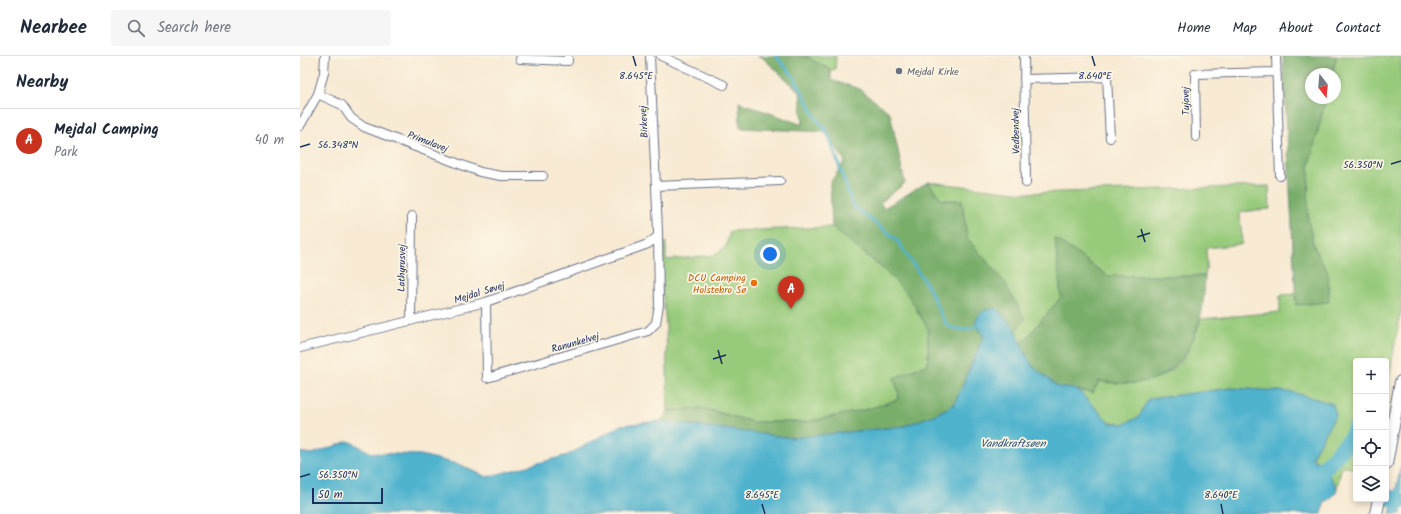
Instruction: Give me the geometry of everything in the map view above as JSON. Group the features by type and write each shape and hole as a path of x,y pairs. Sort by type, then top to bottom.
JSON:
{"main road":[{"path":"1389,449 1401,382"},
{"path":"1376,514 1378,502"}],"street":[{"path":"300,126 318,94 324,73 325,56"},
{"path":"520,59 568,61 568,56"},
{"name":"Birkevej","path":"650,56 657,237"},
{"path":"661,56 724,85"},
{"name":"Vedbendvej","path":"1024,56 1026,183"},
{"path":"1276,56 1280,176"},
{"name":"Tujavej","path":"1196,137 1195,74 1276,72"},
{"path":"1024,79 1106,77 1110,138"},
{"name":"Primulavej","path":"318,94 342,105 351,118 364,127 480,172 501,176 542,176"},
{"path":"656,186 780,181"},
{"name":"Lathyrusvej","path":"410,321 412,216"},
{"name":"Mejdal Søvej","path":"300,348 486,302 648,244 657,237"},
{"name":"Ranunkelvej","path":"486,302 487,378 648,331 656,323 659,305 657,237"}],"green space":[{"path":"758,56 805,56 831,70 831,80 860,89 890,113 905,183 880,203 884,208 928,182 942,200 962,200 967,238 1005,283 1025,319 1016,330 996,308 975,322 984,336 954,405 934,415 905,426 792,438 661,421 668,411 702,408 753,422 806,422 864,410 897,400 899,394 894,378 928,364 928,329 907,293 882,268 832,227 830,183 845,161 825,132 740,128 739,102 803,125 800,92 762,57"},
{"path":"805,56 836,56 835,70 831,70"},
{"path":"1283,56 1337,56 1334,68 1305,68 1305,104 1324,104 1309,166 1308,219 1314,247 1328,273 1329,302 1296,305"},
{"path":"1337,56 1401,56 1401,311 1389,377 1389,358 1353,358 1353,468 1342,466 1337,488 1324,467 1312,457 1336,415 1333,404 1292,392 1231,388 1139,417 1124,424 1110,423 1078,390 1093,393 1098,381 1109,383 1134,383 1158,378 1178,365 1185,356 1192,343 1201,319 1280,312 1280,295 1295,294 1296,305 1328,274 1314,247 1308,219 1309,166 1324,104 1341,104 1341,68 1334,68"},
{"path":"928,182 1025,193 1269,186 1270,209 1240,212 1242,244 1206,248 1207,265 1205,276 1108,276 1055,239 1061,297 1021,345 1016,330 1024,319 1005,283 967,238 962,201 942,200"},
{"path":"832,227 882,268 907,293 928,329 928,364 894,378 899,394 897,400 864,410 806,422 753,422 702,408 668,411 666,326 660,244 666,242 666,260 715,255 726,246 730,231"},
{"path":"1055,238 1108,276 1205,276 1203,303 1194,338 1176,365 1164,374 1151,380 1135,383 1099,381 1093,393 1058,387 1032,366 1021,345 1061,297"}],"water":[{"name":"Vandkraftsøen","path":"996,308 1016,330 1021,345 1032,366 1058,387 1078,390 1110,423 1124,424 1139,417 1148,399 1231,388 1292,392 1333,404 1336,415 1311,458 1324,467 1337,488 1336,493 1324,504 1322,514 300,514 300,452 312,454 349,441 372,453 421,455 461,465 487,477 568,455 621,425 661,421 792,438 905,426 934,415 954,405 984,336 975,322 984,311"},
{"path":"1401,466 1401,514 1390,514"}],"waterway":[{"path":"776,56 794,77 817,119 828,133 853,206 896,239 929,288 944,321 949,327 965,330 977,326"},
{"path":"1309,484 1350,440 1355,430"},
{"path":"1389,498 1401,501"}],"place":[{"name":"Mejdal Kirke","path":"899,71"},
{"name":"DCU Camping Holstebro Sø","path":"754,283"},
{"name":"Mejdal Camping","path":"791,309"}]}
